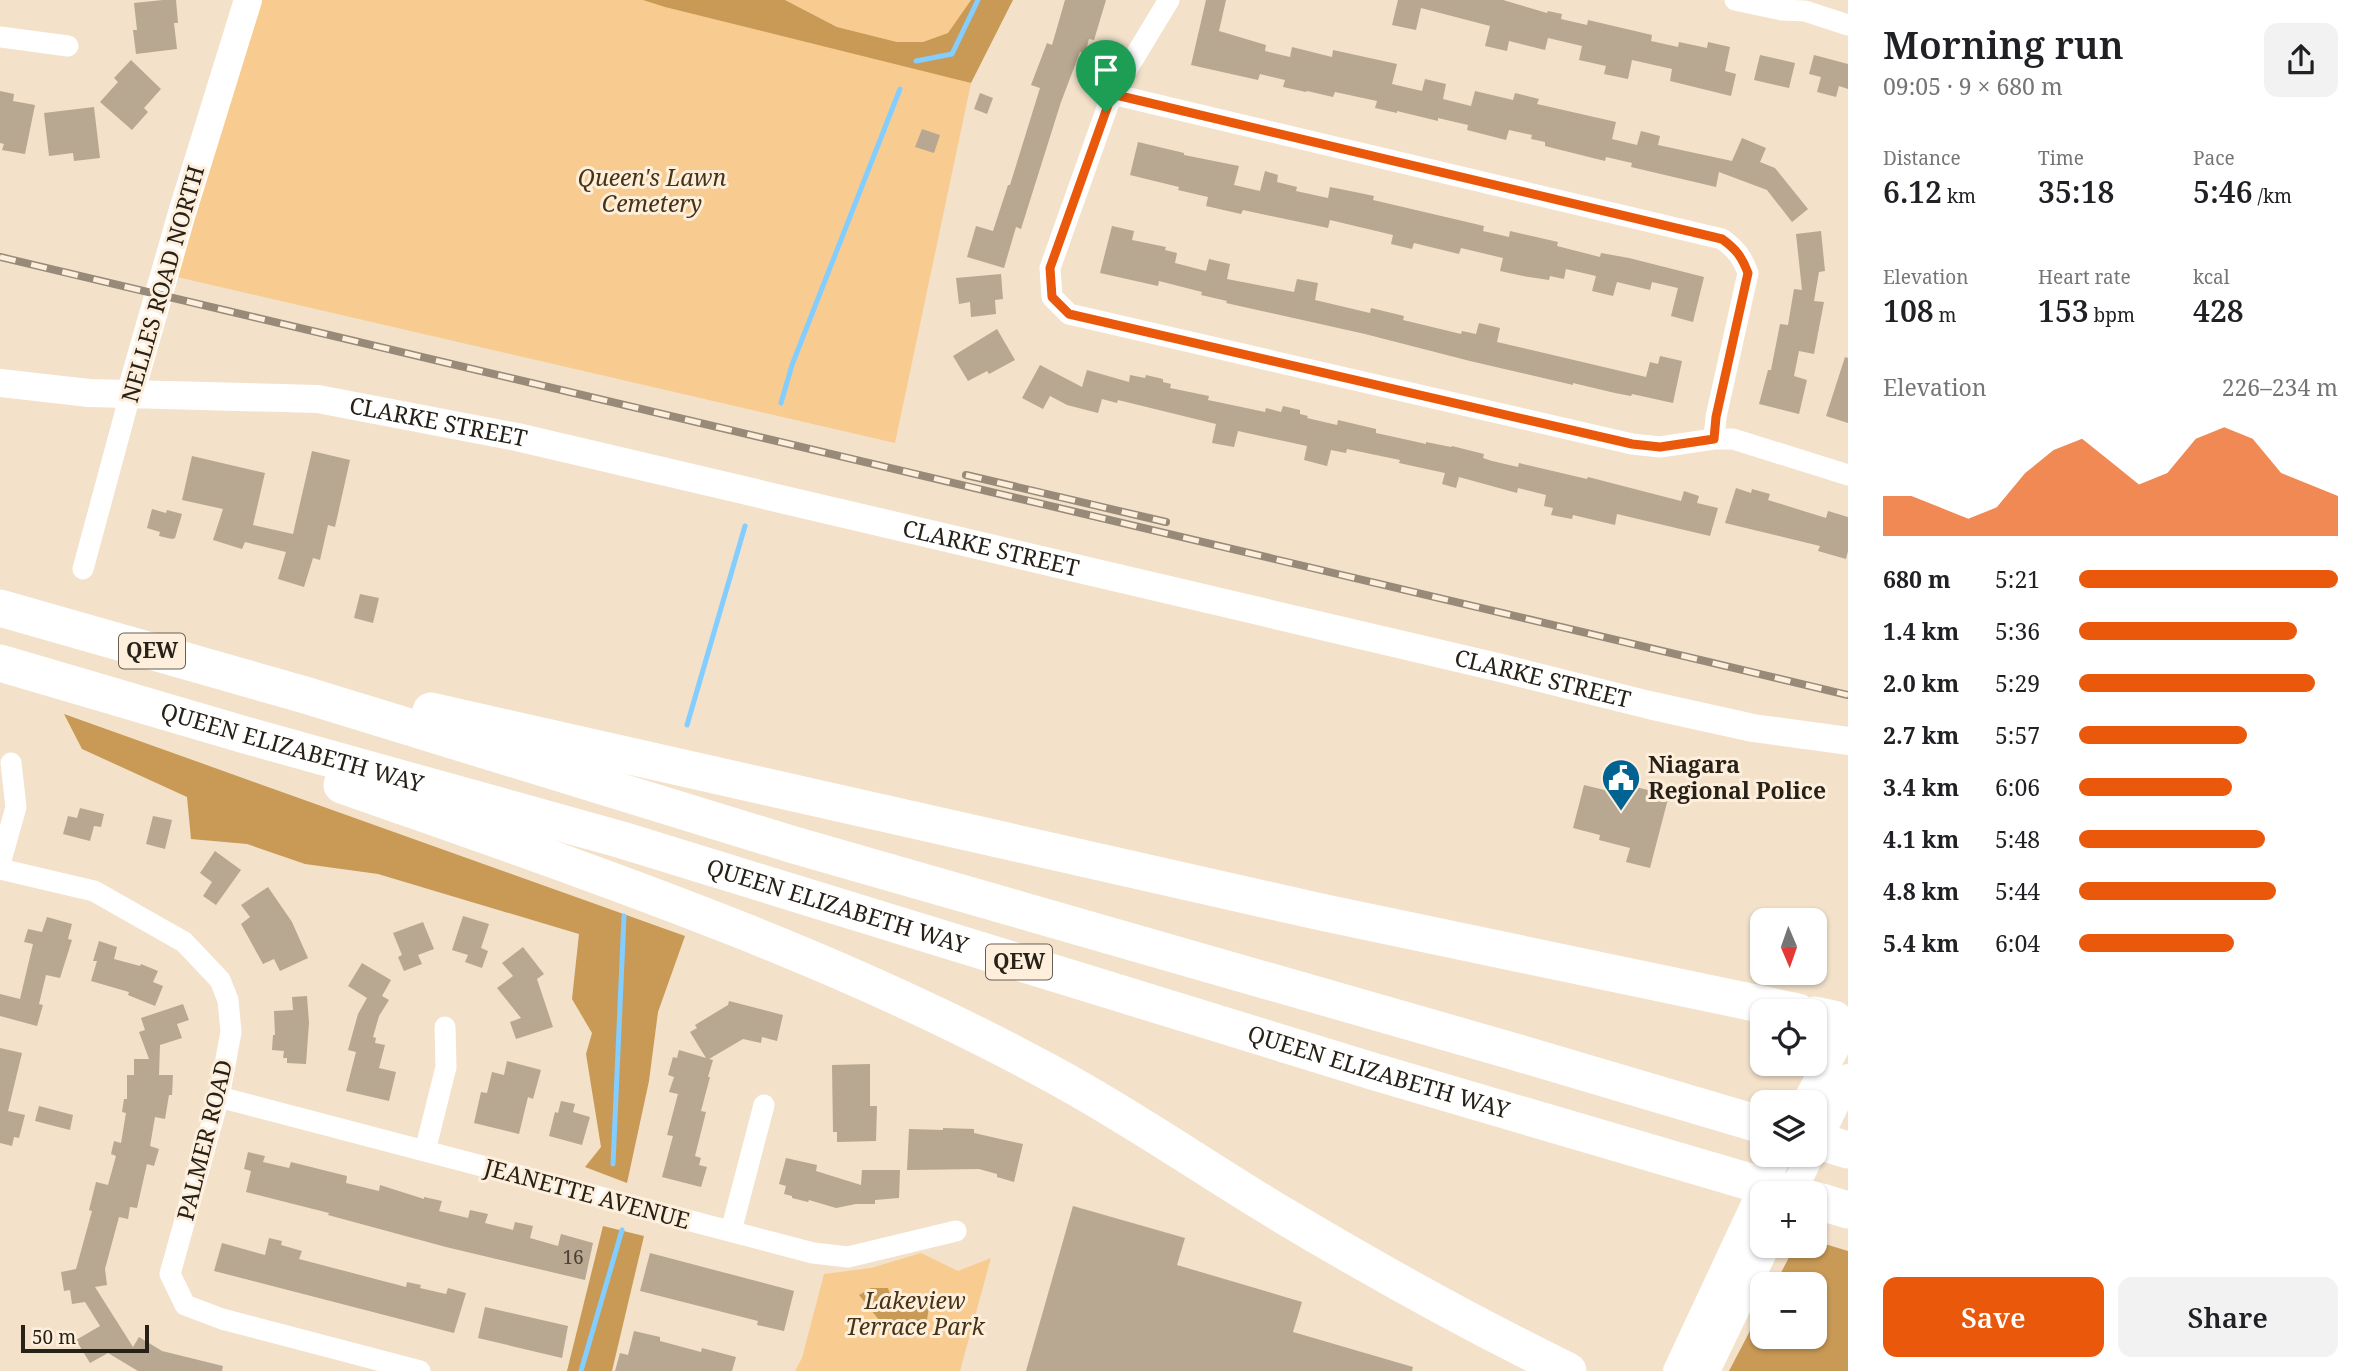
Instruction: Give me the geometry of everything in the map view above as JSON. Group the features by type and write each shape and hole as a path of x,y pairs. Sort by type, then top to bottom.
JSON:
{"highway":[{"name":"QUEEN ELIZABETH WAY","path":"0,608 305,695 794,845 1750,1121"},
{"name":"QUEEN ELIZABETH WAY","path":"0,663 622,840 1372,1071 1750,1182"},
{"path":"305,695 410,706 1321,912 1750,1002"},
{"path":"246,735 275,758 301,771 689,909 889,991 1053,1074 1287,1218 1496,1336 1568,1371"},
{"path":"1827,1144 1848,1150"},
{"path":"1827,1204 1848,1210"}],"street":[{"name":"NELLES ROAD NORTH","path":"83,569 182,213 248,0"},
{"path":"1169,0 1112,94 1050,268 1052,297 1069,314 1632,444 1660,447 1733,439 1848,475"},
{"path":"1735,0 1782,10 1806,6 1848,25"},
{"path":"0,37 68,46"},
{"path":"1112,94 1722,239 1735,248 1748,273 1716,417 1714,439"},
{"name":"CLARKE STREET","path":"0,383 89,393 318,399 517,437 1662,708 1753,728 1848,741"},
{"path":"0,867 16,807 11,763"},
{"name":"PALMER ROAD","path":"0,867 94,891 184,942 220,979 228,1000 231,1032 219,1097 170,1274 186,1305 222,1319 420,1371"},
{"path":"1827,1107 1839,1068 1836,1020"},
{"path":"425,1152 446,1067 445,1027"},
{"path":"1818,1090 1839,1068"},
{"name":"JEANETTE AVENUE","path":"219,1097 813,1253 848,1257 956,1231"},
{"path":"731,1231 764,1105"},
{"path":"1706,1371 1728,1294 1774,1167"},
{"path":"1677,1371 1728,1294 1756,1258"}],"green space":[{"name":"Queen's Lawn Cemetery","path":"261,0 736,0 730,17 971,83 895,443 177,277"},
{"path":"643,0 785,0 837,27 897,42 923,42 948,33 971,0 1013,0 971,83"},
{"path":"785,0 971,0 948,34 923,42 897,42 837,27"},
{"path":"64,714 685,936 658,1012 649,1081 627,1183 585,1167 601,1147 586,1054 592,1033 572,999 579,934 378,874 305,864 247,844 191,839 187,797 82,749"},
{"path":"603,1226 644,1236 612,1371 567,1371"},
{"path":"1827,1245 1848,1251 1848,1371 1729,1371 1750,1331 1750,1349 1827,1349 1827,1272 1781,1272 1789,1258 1827,1258"},
{"name":"Lakeview Terrace Park","path":"921,1253 958,1271 991,1258 960,1371 795,1371 802,1358 824,1274 871,1268"},
{"path":"871,1288 888,1288 890,1294 906,1301 925,1300 929,1307 926,1326 909,1331 887,1330 859,1295"}],"building":[{"path":"176,0 178,23 174,23 177,49 136,54 134,3"},
{"path":"1065,0 1106,0 1094,40 1089,39 1085,54 1080,52 1061,102 1021,229 1016,227 1004,268 967,257 976,226 993,231 1040,88 1031,85 1047,43 1052,45"},
{"path":"1206,0 1226,0 1219,31 1266,45 1265,51 1290,57 1292,47 1332,57 1333,50 1397,64 1392,84 1422,91 1425,79 1446,84 1443,99 1471,106 1475,91 1513,100 1515,93 1539,99 1537,104 1616,122 1612,139 1637,145 1641,131 1660,136 1658,145 1732,161 1742,138 1766,148 1760,162 1775,168 1808,209 1792,222 1767,190 1719,172 1716,187 1631,167 1632,163 1606,157 1605,161 1545,146 1545,142 1531,139 1532,135 1509,130 1506,140 1467,130 1468,125 1375,108 1377,101 1335,92 1333,97 1306,92 1283,87 1285,80 1260,74 1258,80 1191,65"},
{"path":"1398,0 1503,0 1547,13 1562,14 1561,19 1587,25 1588,20 1652,35 1651,41 1678,47 1679,42 1707,48 1708,42 1730,47 1725,71 1736,74 1731,96 1670,81 1672,69 1632,60 1628,79 1604,74 1606,66 1579,60 1582,46 1548,38 1545,50 1509,41 1507,51 1485,46 1490,26 1421,8 1416,30 1392,25"},
{"path":"1760,55 1795,63 1789,88 1754,80"},
{"path":"1814,55 1848,64 1848,89 1839,86 1836,97 1817,92 1821,77 1809,74"},
{"path":"131,60 161,89 144,108 148,112 132,130 100,102 118,82 114,78"},
{"path":"0,91 14,94 13,101 35,105 25,154 2,150 4,144 0,143"},
{"path":"980,93 993,98 987,114 974,109"},
{"path":"94,107 100,158 74,161 73,153 49,156 44,113"},
{"path":"922,129 940,135 934,153 915,147"},
{"path":"1138,142 1239,166 1234,185 1260,191 1265,171 1278,175 1277,182 1297,187 1296,191 1328,198 1330,187 1374,196 1373,200 1484,226 1483,231 1509,237 1510,231 1558,242 1557,246 1600,257 1601,253 1629,258 1704,277 1693,322 1671,316 1678,288 1652,282 1650,290 1617,282 1613,296 1592,291 1596,276 1566,269 1564,279 1523,276 1500,271 1503,258 1461,248 1459,254 1414,243 1412,249 1391,244 1393,235 1330,220 1328,228 1243,210 1241,214 1206,206 1208,197 1130,175"},
{"path":"1112,226 1134,231 1132,240 1166,247 1165,250 1177,253 1175,263 1206,271 1209,259 1230,264 1227,279 1294,292 1297,279 1318,283 1315,300 1370,313 1371,308 1404,316 1403,320 1461,334 1462,331 1476,334 1479,323 1500,328 1497,342 1646,377 1650,362 1658,364 1660,356 1682,361 1673,403 1573,385 1470,361 1226,303 1227,301 1201,295 1202,292 1159,281 1158,286 1100,273"},
{"path":"1821,231 1825,271 1819,272 1814,301 1824,302 1814,354 1799,351 1794,376 1807,380 1799,414 1759,404 1768,370 1771,370 1780,324 1788,325 1794,289 1802,290 1796,234"},
{"path":"1001,274 1003,299 995,300 996,314 971,317 970,302 959,304 956,278"},
{"path":"997,329 1015,360 989,374 987,371 968,381 953,356"},
{"path":"1845,357 1848,358 1848,423 1826,416"},
{"path":"1040,365 1082,387 1087,370 1129,382 1130,375 1145,378 1146,375 1163,379 1163,382 1171,384 1170,388 1209,396 1208,400 1265,412 1266,408 1281,412 1283,406 1300,410 1300,414 1308,416 1307,418 1337,425 1338,420 1376,429 1376,433 1426,444 1452,446 1484,454 1483,458 1492,461 1518,467 1519,463 1587,479 1588,477 1681,501 1684,491 1699,496 1697,503 1718,508 1710,536 1617,514 1615,525 1573,515 1572,519 1551,515 1553,508 1544,506 1546,495 1518,488 1517,493 1459,477 1456,488 1442,484 1445,473 1399,463 1400,460 1347,449 1346,453 1331,450 1327,466 1304,460 1307,446 1238,431 1234,447 1212,443 1216,424 1118,400 1117,403 1102,399 1098,413 1067,405 1050,396 1043,409 1022,398"},
{"path":"312,451 350,460 335,527 328,525 320,560 313,558 304,587 278,579 286,552 245,542 242,549 213,540 223,509 182,500 192,456 265,473 253,525 293,534"},
{"path":"1736,488 1751,493 1752,489 1770,494 1768,500 1826,518 1828,511 1848,517 1846,559 1818,551 1820,546 1725,523"},
{"path":"152,509 182,514 175,538 159,536 160,532 147,528"},
{"path":"360,594 379,598 373,623 354,618"},
{"name":"Niagara Regional Police","path":"1623,784 1669,795 1650,868 1626,862 1630,848 1599,840 1600,835 1573,828 1584,785 1621,794"},
{"path":"80,808 104,814 101,827 94,826 90,841 63,834 68,816 77,818"},
{"path":"153,816 172,820 165,849 146,844"},
{"path":"215,851 241,870 216,905 203,896 212,882 200,873"},
{"path":"268,887 292,922 308,958 280,971 274,959 263,964 241,924 250,917 241,905"},
{"path":"463,916 489,924 481,948 488,951 482,968 465,962 468,955 452,950"},
{"path":"47,917 72,924 68,939 72,940 60,978 46,975 39,1004 43,1005 37,1026 0,1016 0,994 20,999 33,944 24,942 28,929 42,932"},
{"path":"423,922 434,949 418,955 422,964 404,971 398,957 402,955 393,933"},
{"path":"99,941 117,947 114,959 140,966 141,964 158,971 153,982 163,986 155,1006 128,995 129,992 91,981"},
{"path":"523,947 544,974 537,979 553,1027 516,1039 510,1022 521,1018 497,988 513,976 502,963"},
{"path":"362,963 391,980 382,996 389,1000 379,1016 373,1037 376,1038 375,1043 385,1045 379,1068 396,1072 389,1101 346,1091 356,1052 348,1050 358,1014 367,998 348,986"},
{"path":"307,996 309,1023 306,1064 287,1063 287,1058 283,1058 284,1051 272,1050 275,1035 274,1011 293,1010 292,997"},
{"path":"729,1001 783,1015 777,1041 762,1037 761,1043 743,1039 709,1059 713,1060 701,1111 706,1112 695,1156 701,1158 699,1165 707,1167 701,1187 662,1177 673,1136 667,1135 678,1094 669,1092 674,1077 668,1075 673,1057 677,1058 679,1050 706,1058 690,1032 697,1028 695,1025 728,1005"},
{"path":"183,1004 189,1020 177,1024 182,1038 160,1045 159,1075 173,1075 172,1095 169,1095 165,1119 155,1117 150,1146 159,1149 154,1166 147,1164 137,1208 130,1207 128,1219 119,1217 105,1269 107,1285 95,1287 133,1347 139,1337 162,1351 223,1366 222,1371 138,1371 108,1353 90,1363 76,1340 100,1326 85,1302 72,1304 70,1290 64,1291 61,1272 76,1269 92,1211 89,1210 96,1182 108,1185 116,1156 111,1154 114,1141 121,1143 126,1113 122,1112 124,1099 127,1099 127,1075 134,1075 134,1059 149,1059 139,1032 145,1030 141,1018"},
{"path":"0,1048 22,1053 8,1111 25,1115 19,1138 14,1137 12,1146 0,1143"},
{"path":"507,1061 541,1070 533,1099 528,1097 519,1134 474,1123 481,1092 487,1093 492,1072 504,1075"},
{"path":"870,1064 870,1106 877,1106 876,1141 837,1142 837,1132 833,1132 832,1065"},
{"path":"561,1101 575,1104 573,1112 590,1117 582,1145 549,1136 555,1112 558,1113"},
{"path":"39,1106 73,1115 70,1130 35,1121"},
{"path":"909,1129 974,1129 974,1133 1023,1144 1014,1182 979,1169 907,1170"},
{"path":"248,1152 265,1156 263,1162 289,1168 291,1162 347,1176 346,1183 379,1191 380,1185 424,1199 442,1201 439,1211 468,1218 470,1210 488,1214 485,1223 513,1230 515,1222 533,1226 530,1238 558,1246 561,1234 593,1243 585,1280 446,1247 246,1192 251,1171 244,1169"},
{"path":"786,1158 817,1165 816,1171 861,1185 862,1170 900,1170 899,1198 875,1200 875,1204 836,1208 792,1198 784,1194 786,1186 779,1184"},
{"path":"1073,1206 1185,1238 1177,1265 1302,1302 1293,1332 1413,1367 1412,1371 1026,1371"},
{"path":"269,1238 282,1241 281,1245 302,1251 299,1259 406,1287 407,1282 446,1294 448,1288 466,1293 454,1333 214,1271 222,1243 265,1255"},
{"path":"650,1253 794,1291 784,1331 757,1325 758,1321 640,1291"},
{"path":"485,1307 568,1326 562,1358 478,1338"},
{"path":"634,1331 701,1352 702,1348 736,1357 732,1371 615,1371 620,1353 628,1355"}],"waterway":[{"path":"916,61 952,54 978,0"},
{"path":"781,403 792,365 900,89"},
{"path":"687,725 745,526"},
{"path":"613,1164 624,916"},
{"path":"581,1371 622,1230"}],"railway":[{"path":"0,257 1848,695"},
{"path":"966,475 1166,522"}],"place":[{"name":"Niagara Regional Police","path":"1621,812"}],"route":[{"path":"1112,94 1722,239 1735,248 1748,273 1716,417 1714,439 1660,447 1632,444 1069,314 1052,297 1050,268 1106,112 1112,94"}]}
